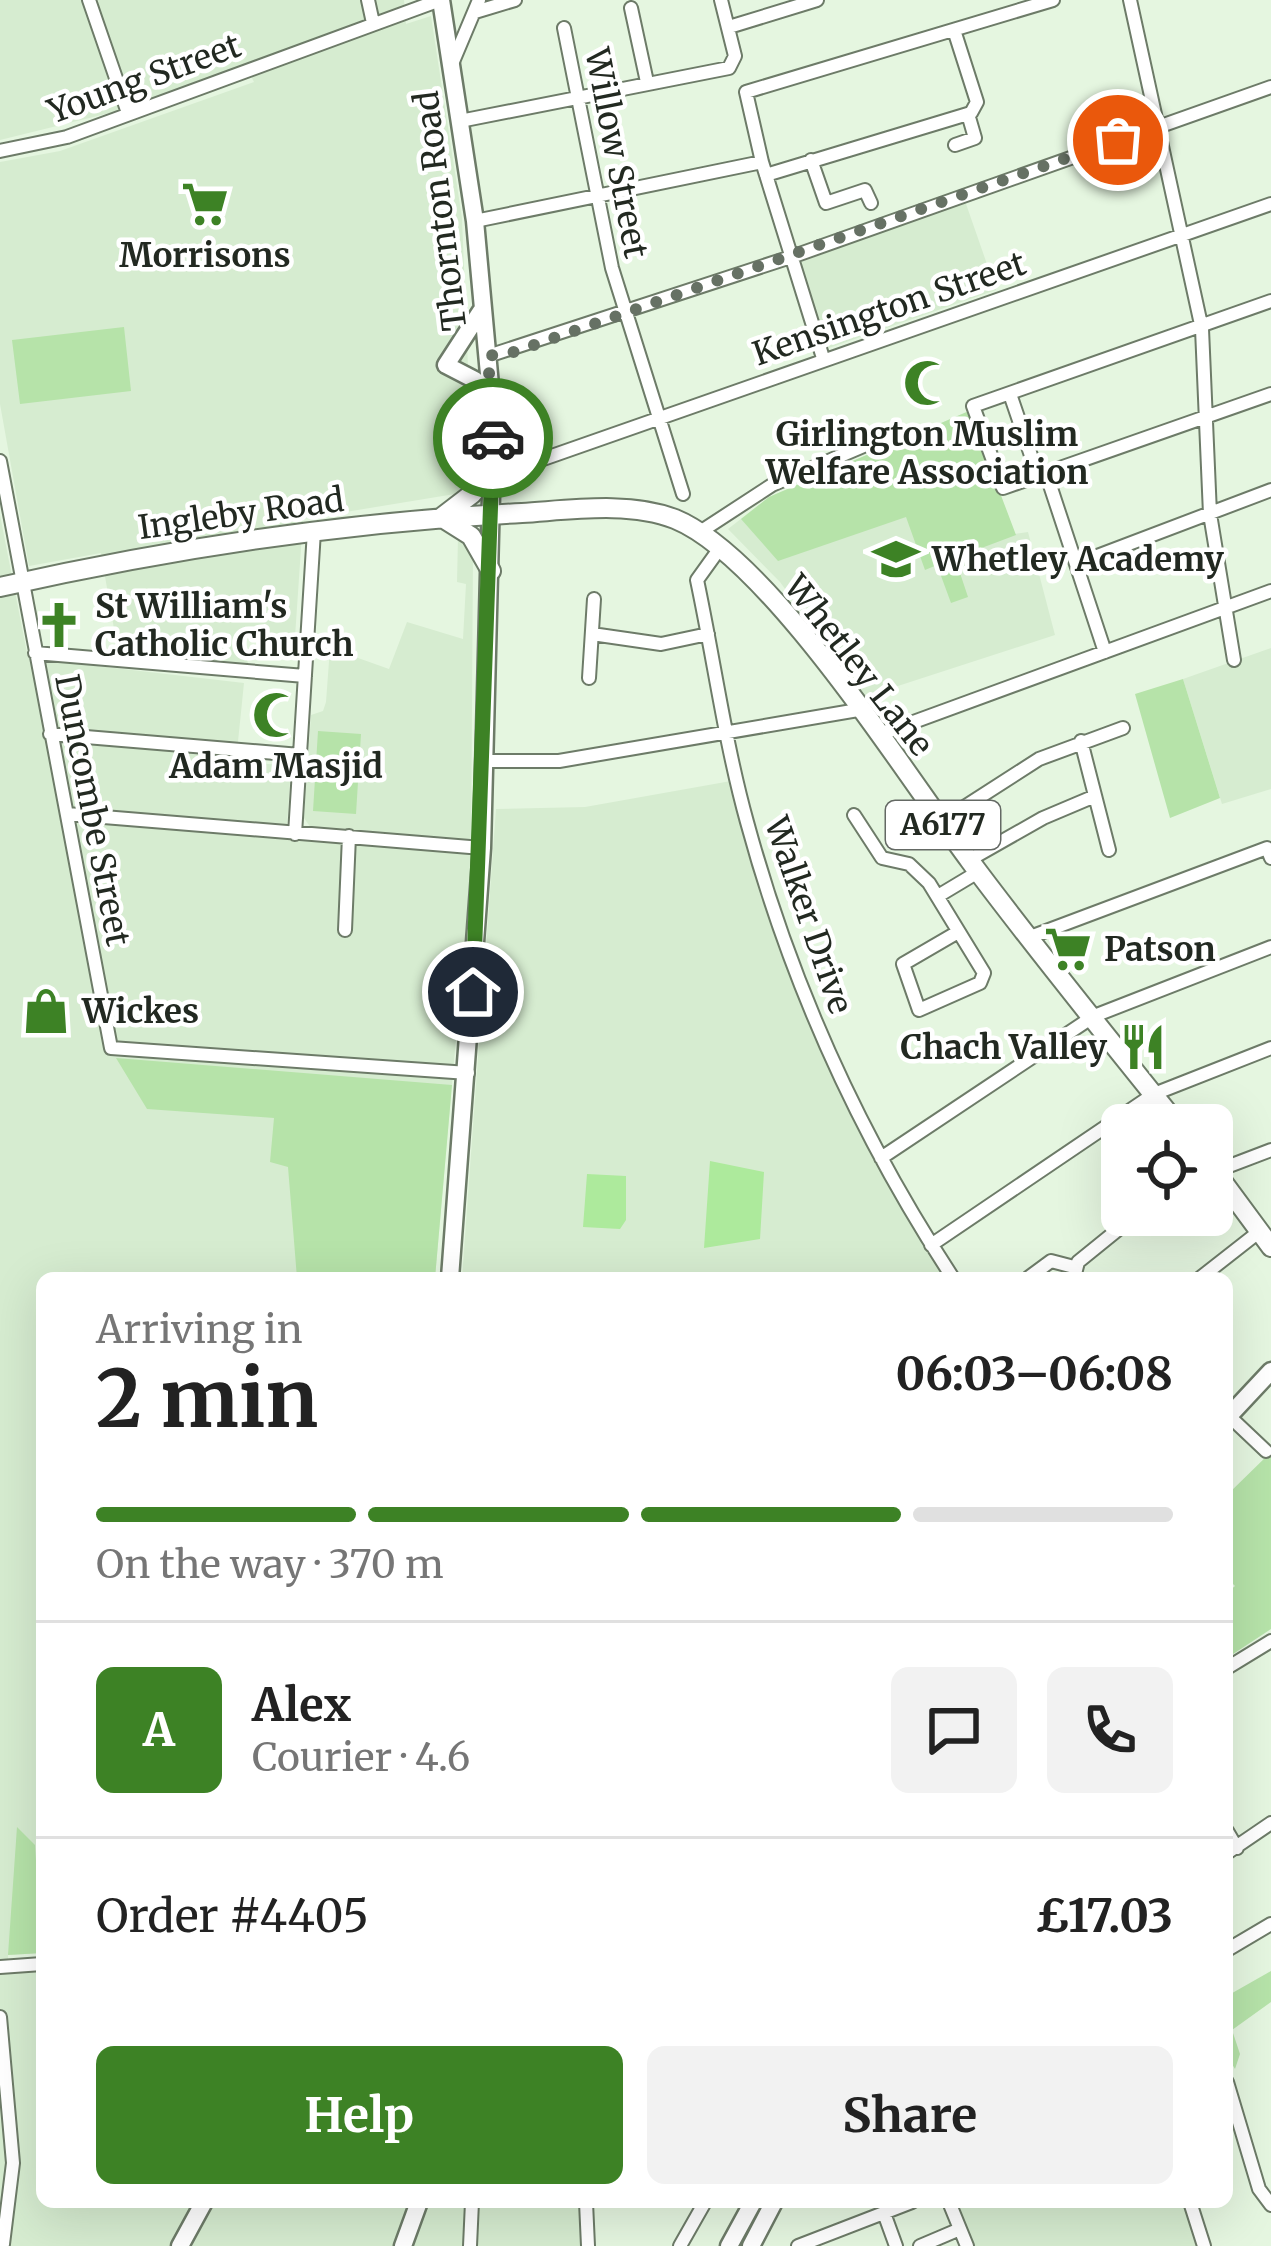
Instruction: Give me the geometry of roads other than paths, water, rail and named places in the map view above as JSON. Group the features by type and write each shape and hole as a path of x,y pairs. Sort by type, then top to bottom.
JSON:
{"main road":[{"name":"Thornton Road","path":"440,0 475,221 492,401 494,514 482,848 451,1272"},
{"path":"483,305 446,364 475,380 492,401"},
{"path":"491,571 471,536 441,517 472,494 493,468"},
{"name":"Whetley Lane","path":"494,514 649,510 700,532 720,548 794,624 974,866 1162,1104"},
{"name":"Ingleby Road","path":"0,587 190,548 494,514"},
{"path":"1233,1195 1265,1239"},
{"path":"1233,1412 1271,1371"},
{"path":"180,2246 201,2208"},
{"path":"403,2246 416,2208"},
{"path":"729,2246 750,2208"},
{"path":"751,2246 771,2208"}],"street":[{"path":"89,0 128,113"},
{"path":"368,0 374,23"},
{"name":"Young Street","path":"0,151 67,137 440,0"},
{"path":"452,64 477,6 515,0"},
{"path":"460,121 729,68 735,56 721,0"},
{"path":"728,27 818,0"},
{"path":"824,358 764,169 746,99 750,88 1053,0"},
{"path":"1130,0 1202,329 1210,514 1222,610 1234,660"},
{"path":"631,8 647,82"},
{"name":"Willow Street","path":"564,28 595,195 625,313 683,494"},
{"path":"954,30 976,102 970,113 975,138 955,145"},
{"path":"488,356 794,256 1271,87"},
{"path":"475,221 595,195 811,160 970,113"},
{"path":"811,160 826,203 865,190 872,203"},
{"name":"Kensington Street","path":"526,465 1271,204"},
{"path":"1271,302 973,406 1003,488 1271,394"},
{"path":"1010,394 1105,652"},
{"path":"700,532 772,485 866,445"},
{"name":"Duncombe Street","path":"0,461 112,1048 468,1073"},
{"path":"1076,565 1271,490"},
{"path":"295,834 314,531"},
{"name":"Walker Drive","path":"720,548 697,580 745,817 772,908 804,995 880,1158 949,1272"},
{"path":"878,734 1271,591"},
{"path":"589,678 594,599"},
{"path":"592,634 661,644 708,634"},
{"path":"35,653 304,676"},
{"path":"484,760 559,761 858,710"},
{"path":"941,822 1003,778 1123,728"},
{"path":"50,734 300,755"},
{"path":"1081,742 1109,850"},
{"path":"938,896 1043,818 1095,796"},
{"path":"68,814 482,848"},
{"path":"854,815 882,858 909,864 938,896 984,973 980,982 920,1010 903,964 958,932"},
{"path":"345,929 349,836"},
{"path":"1030,937 1269,853"},
{"path":"880,1158 1094,1016 1271,946"},
{"path":"931,1245 1154,1094 1271,1048"},
{"path":"1233,1163 1271,1150"},
{"path":"1075,1272 1114,1236"},
{"path":"1209,1272 1265,1239"},
{"path":"1036,1272 1051,1261 1072,1272"},
{"path":"1233,1421 1266,1451"},
{"path":"1233,1664 1271,1640"},
{"path":"1233,1849 1271,1823"},
{"path":"1233,1946 1271,1924"},
{"path":"0,1967 36,1964"},
{"path":"0,2017 14,2163 5,2245"},
{"path":"1233,2103 1258,2189 1271,2204"},
{"path":"470,2246 472,2208"},
{"path":"586,2208 588,2246"},
{"path":"680,2246 702,2208"},
{"path":"798,2246 897,2208"},
{"path":"952,2208 967,2246"},
{"path":"1192,2208 1204,2246"},
{"path":"884,2213 896,2246"},
{"path":"920,2246 961,2229"}],"place":[{"name":"Morrisons","path":"205,204"},
{"name":"Girlington Muslim Welfare Association","path":"927,383"},
{"name":"Whetley Academy","path":"896,559"},
{"name":"St William's Catholic Church","path":"59,625"},
{"name":"Adam Masjid","path":"276,715"},
{"name":"Patson","path":"1068,949"},
{"name":"Wickes","path":"46,1011"},
{"name":"Chach Valley","path":"1143,1047"}]}
